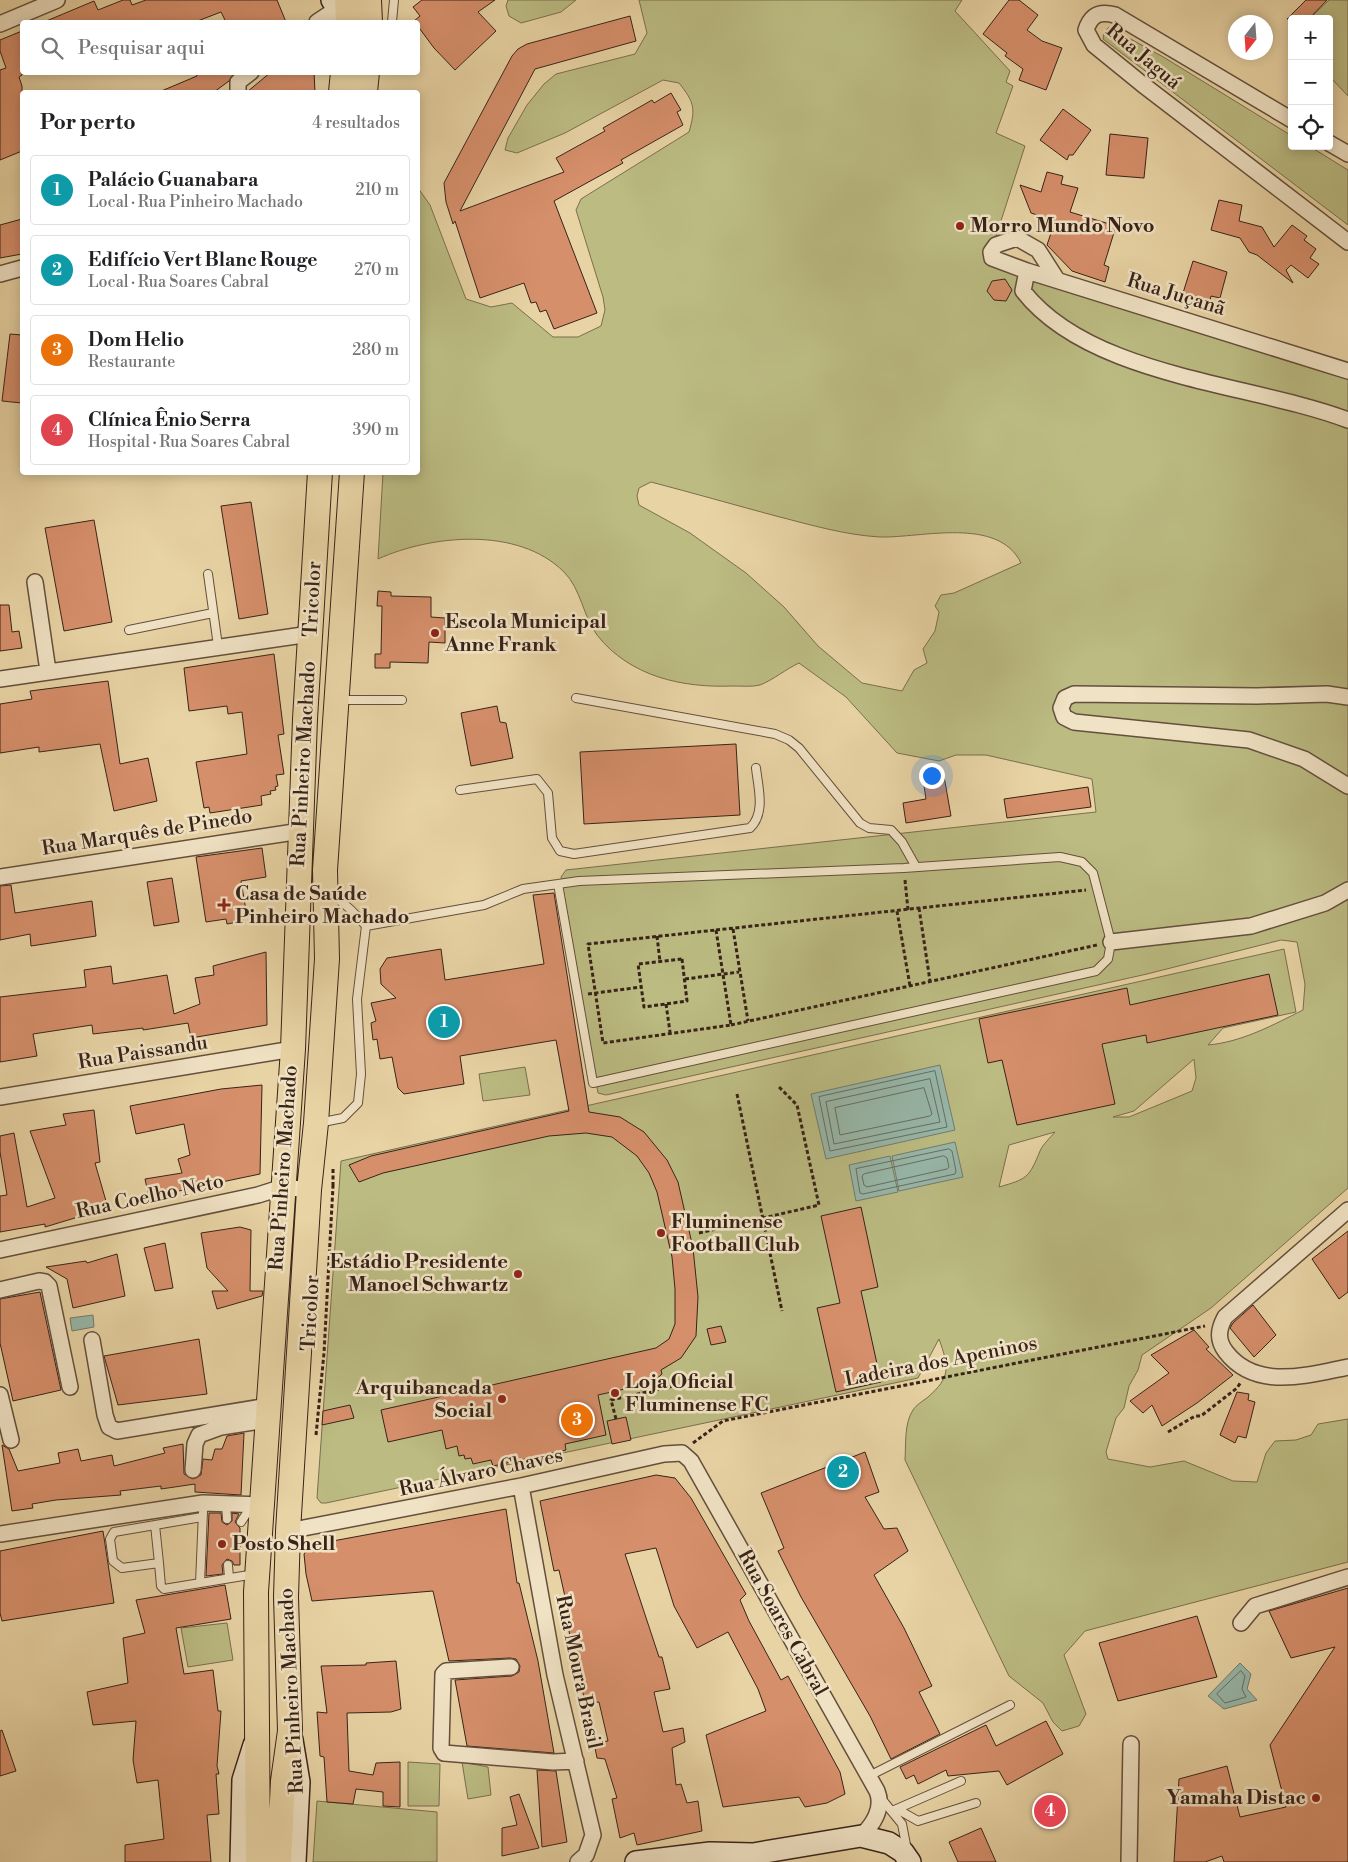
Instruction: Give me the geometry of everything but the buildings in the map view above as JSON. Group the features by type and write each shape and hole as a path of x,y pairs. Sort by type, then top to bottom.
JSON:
{"main road":[{"path":"342,90 343,75"},
{"path":"365,90 367,75"},
{"name":"Rua Pinheiro Machado","path":"258,1733 257,1505 267,1413 284,1187 292,1049 310,634 320,475"},
{"name":"Rua Pinheiro Machado","path":"290,1731 286,1597 288,1531 309,1186 316,1123 327,959 325,893 352,475"},
{"path":"279,1862 283,1781 290,1731"},
{"path":"258,1733 258,1862"}],"street":[{"path":"0,24 57,0"},
{"path":"324,20 353,11"},
{"name":"Rua Jaguá","path":"1288,118 1115,16 1105,12 1096,14 1089,20 1086,30 1094,45 1348,242"},
{"path":"238,90 238,82 246,75"},
{"path":"1333,145 1348,154"},
{"name":"Rua Juçanã","path":"1056,278 1038,250 1017,238 996,245 991,252 992,258 1027,271 1056,278 1348,371"},
{"path":"0,274 20,269"},
{"path":"1027,271 1023,281 1023,291 1051,321 1120,356 1168,372 1320,409 1348,420"},
{"path":"35,582 48,672"},
{"path":"0,679 310,634"},
{"path":"1348,697 1327,694 1257,696 1074,694 1065,698 1061,708 1064,717 1074,722 1233,737 1263,744 1304,759 1348,786"},
{"name":"Rua Marquês de Pinedo","path":"0,877 301,831"},
{"path":"1111,942 1251,926 1325,903 1348,890"},
{"name":"Rua Paissandu","path":"0,1097 292,1049"},
{"name":"Rua Coelho Neto","path":"0,1250 248,1197 284,1187 309,1186"},
{"path":"1348,1210 1225,1317 1221,1324 1219,1338 1221,1346 1239,1365 1263,1376 1286,1378 1348,1367"},
{"path":"0,1290 39,1281 45,1282 49,1286 70,1387"},
{"path":"92,1340 105,1415 109,1427 117,1431 267,1413"},
{"path":"0,1395 12,1440"},
{"path":"193,1470 195,1444 199,1435 267,1413"},
{"name":"Rua Álvaro Chaves","path":"288,1531 521,1486 664,1454 684,1446"},
{"name":"Rua Soares Cabral","path":"684,1446 879,1796"},
{"name":"Rua Moura Brasil","path":"521,1486 556,1674 593,1835 586,1855 578,1862"},
{"path":"0,1534 203,1510 226,1511 257,1505"},
{"path":"1241,1623 1255,1606 1348,1577"},
{"path":"511,1667 446,1671 443,1674 441,1748 444,1753 553,1762 576,1761"},
{"name":"Rua Pinheiro Machado","path":"290,1731 299,1782 295,1862"},
{"name":"Rua Pinheiro Machado","path":"241,1862 243,1780 258,1733"},
{"path":"1129,1862 1131,1744"},
{"path":"861,1836 875,1817 879,1796"},
{"path":"636,1862 710,1853 744,1858 861,1836 877,1839 905,1856"}],"lane":[{"path":"392,20 394,0"},
{"path":"208,574 218,646"},
{"path":"129,630 213,613"},
{"path":"576,698 775,734 789,740 799,748 860,823 869,828 891,830 902,842 916,867"},
{"path":"338,700 402,700"},
{"path":"460,790 537,779 548,793 552,838 560,851 574,854 750,828 757,821 760,810 756,768"},
{"path":"366,926 484,905 523,889 558,884 904,868 1060,857 1082,862 1094,873 1111,942 1108,959 1096,971 593,1083 558,884"},
{"path":"299,890 325,893 346,904 366,926 357,999 361,1074 358,1103 343,1118 316,1123"},
{"path":"241,1522 257,1505"},
{"path":"159,1563 122,1568 118,1566 113,1562 110,1539 114,1532 155,1525 203,1510 200,1583"},
{"path":"155,1525 160,1586 164,1590 257,1574"},
{"path":"228,1565 229,1578"},
{"path":"869,1776 1010,1705"},
{"path":"894,1810 961,1781"},
{"name":"Rua Soares Cabral","path":"879,1796 894,1810 902,1824 905,1856"},
{"path":"894,1810 918,1821 976,1803"}],"path":[{"path":"904,868 908,910"},
{"path":"1098,889 588,944 603,1043 670,1032 731,1025 1111,942"},
{"path":"919,908 930,981"},
{"path":"898,911 910,986"},
{"path":"733,929 748,1021"},
{"path":"716,930 731,1025"},
{"path":"657,936 660,962"},
{"path":"682,960 684,979 687,1002 644,1007 638,964 682,960"},
{"path":"684,979 739,972"},
{"path":"577,995 641,987"},
{"path":"666,1004 670,1032"},
{"path":"698,1233 819,1205 797,1106 778,1086"},
{"path":"737,1094 782,1311"},
{"name":"Tricolor","path":"309,1186 333,1186 324,1353 316,1443"},
{"name":"Ladeira dos Apeninos","path":"684,1446 697,1440 723,1422 1197,1326"},
{"path":"693,1382 705,1379"},
{"path":"616,1420 611,1400 687,1383"},
{"path":"1168,1432 1195,1416 1201,1416 1237,1388"}],"green space":[{"path":"508,0 576,0 561,12 521,23 509,16 506,6"},
{"path":"639,0 962,0 955,11 1010,71 1006,82 1013,86 996,133 1025,146 991,252 1348,376 1348,1188 1211,1308 1142,1355 1138,1370 1129,1386 1124,1408 1116,1418 1106,1452 1108,1459 1150,1467 1184,1461 1233,1481 1257,1482 1266,1453 1275,1441 1296,1440 1311,1435 1318,1424 1348,1419 1348,1562 1085,1631 1064,1655 1086,1714 1079,1726 1062,1731 1053,1722 1043,1703 1009,1676 905,1460 906,1435 910,1415 916,1406 928,1397 941,1383 946,1371 945,1357 939,1339 918,1378 326,1503 321,1503 317,1498 341,1161 1284,949 1296,1012 1223,1028 1208,1045 1245,1037 1303,1010 1305,984 1297,942 1281,940 1147,974 606,1095 598,1093 561,877 566,870 1096,812 1092,779 986,755 956,755 939,761 897,753 846,697 799,663 765,683 750,686 695,685 659,677 641,670 625,661 597,635 588,620 574,586 564,572 545,557 523,547 499,541 474,539 448,540 423,544 378,559 383,475 420,475 420,191 430,205 466,299 491,307 512,303 553,337 578,337 601,326 605,310 603,297 576,210 581,199 689,132 693,111 688,95 679,83 663,80 565,133 517,153 505,150 508,138 527,105 544,84 556,74 635,54 647,33","holes":["651,482 802,523 854,534 880,537 937,533 977,534 995,539 1010,548 1021,563 954,593 941,595 935,606 939,612 935,631 923,649 927,663 914,670 902,691 862,683 818,646 784,607 746,573 690,533 639,505 637,496 639,488","1194,1059 1196,1078 1192,1091 1129,1117 1113,1117 1134,1111","1055,1132 1043,1146 1033,1167 1026,1176 1016,1182 999,1187 1009,1145"]},
{"path":"1329,0 1348,0 1348,96 1333,80 1333,15 1313,15"},
{"path":"1109,27 1165,58 1288,134 1288,150 1316,150 1348,170 1348,225 1103,39 1104,33"},
{"path":"525,1067 530,1095 483,1101 479,1074"},
{"path":"227,1623 233,1660 188,1667 181,1628"},
{"path":"408,1762 440,1764 439,1806 408,1806"},
{"path":"462,1762 488,1767 491,1795 468,1799"},
{"path":"317,1801 437,1812 437,1862 313,1862"}],"water":[{"path":"940,1065 955,1130 826,1159 811,1094"},
{"path":"955,1142 963,1177 899,1191 892,1156"},
{"path":"890,1156 898,1192 856,1201 849,1165"},
{"path":"93,1315 94,1327 72,1331 70,1318"},
{"path":"1240,1663 1251,1674 1247,1689 1257,1700 1224,1709 1208,1696"}],"place":[{"name":"Morro Mundo Novo","path":"960,226"},
{"name":"Escola Municipal Anne Frank","path":"435,633"},
{"name":"Casa de Saúde Pinheiro Machado","path":"224,905"},
{"name":"Palácio Guanabara","path":"444,1022"},
{"name":"Fluminense Football Club","path":"661,1233"},
{"name":"Estádio Presidente Manoel Schwartz","path":"518,1274"},
{"name":"Loja Oficial Fluminense FC","path":"615,1393"},
{"name":"Arquibancada Social","path":"502,1399"},
{"name":"Dom Helio","path":"577,1420"},
{"name":"Edifício Vert Blanc Rouge","path":"843,1472"},
{"name":"Posto Shell","path":"222,1544"},
{"name":"Yamaha Distac","path":"1316,1798"},
{"name":"Clínica Ênio Serra","path":"1050,1811"}]}
